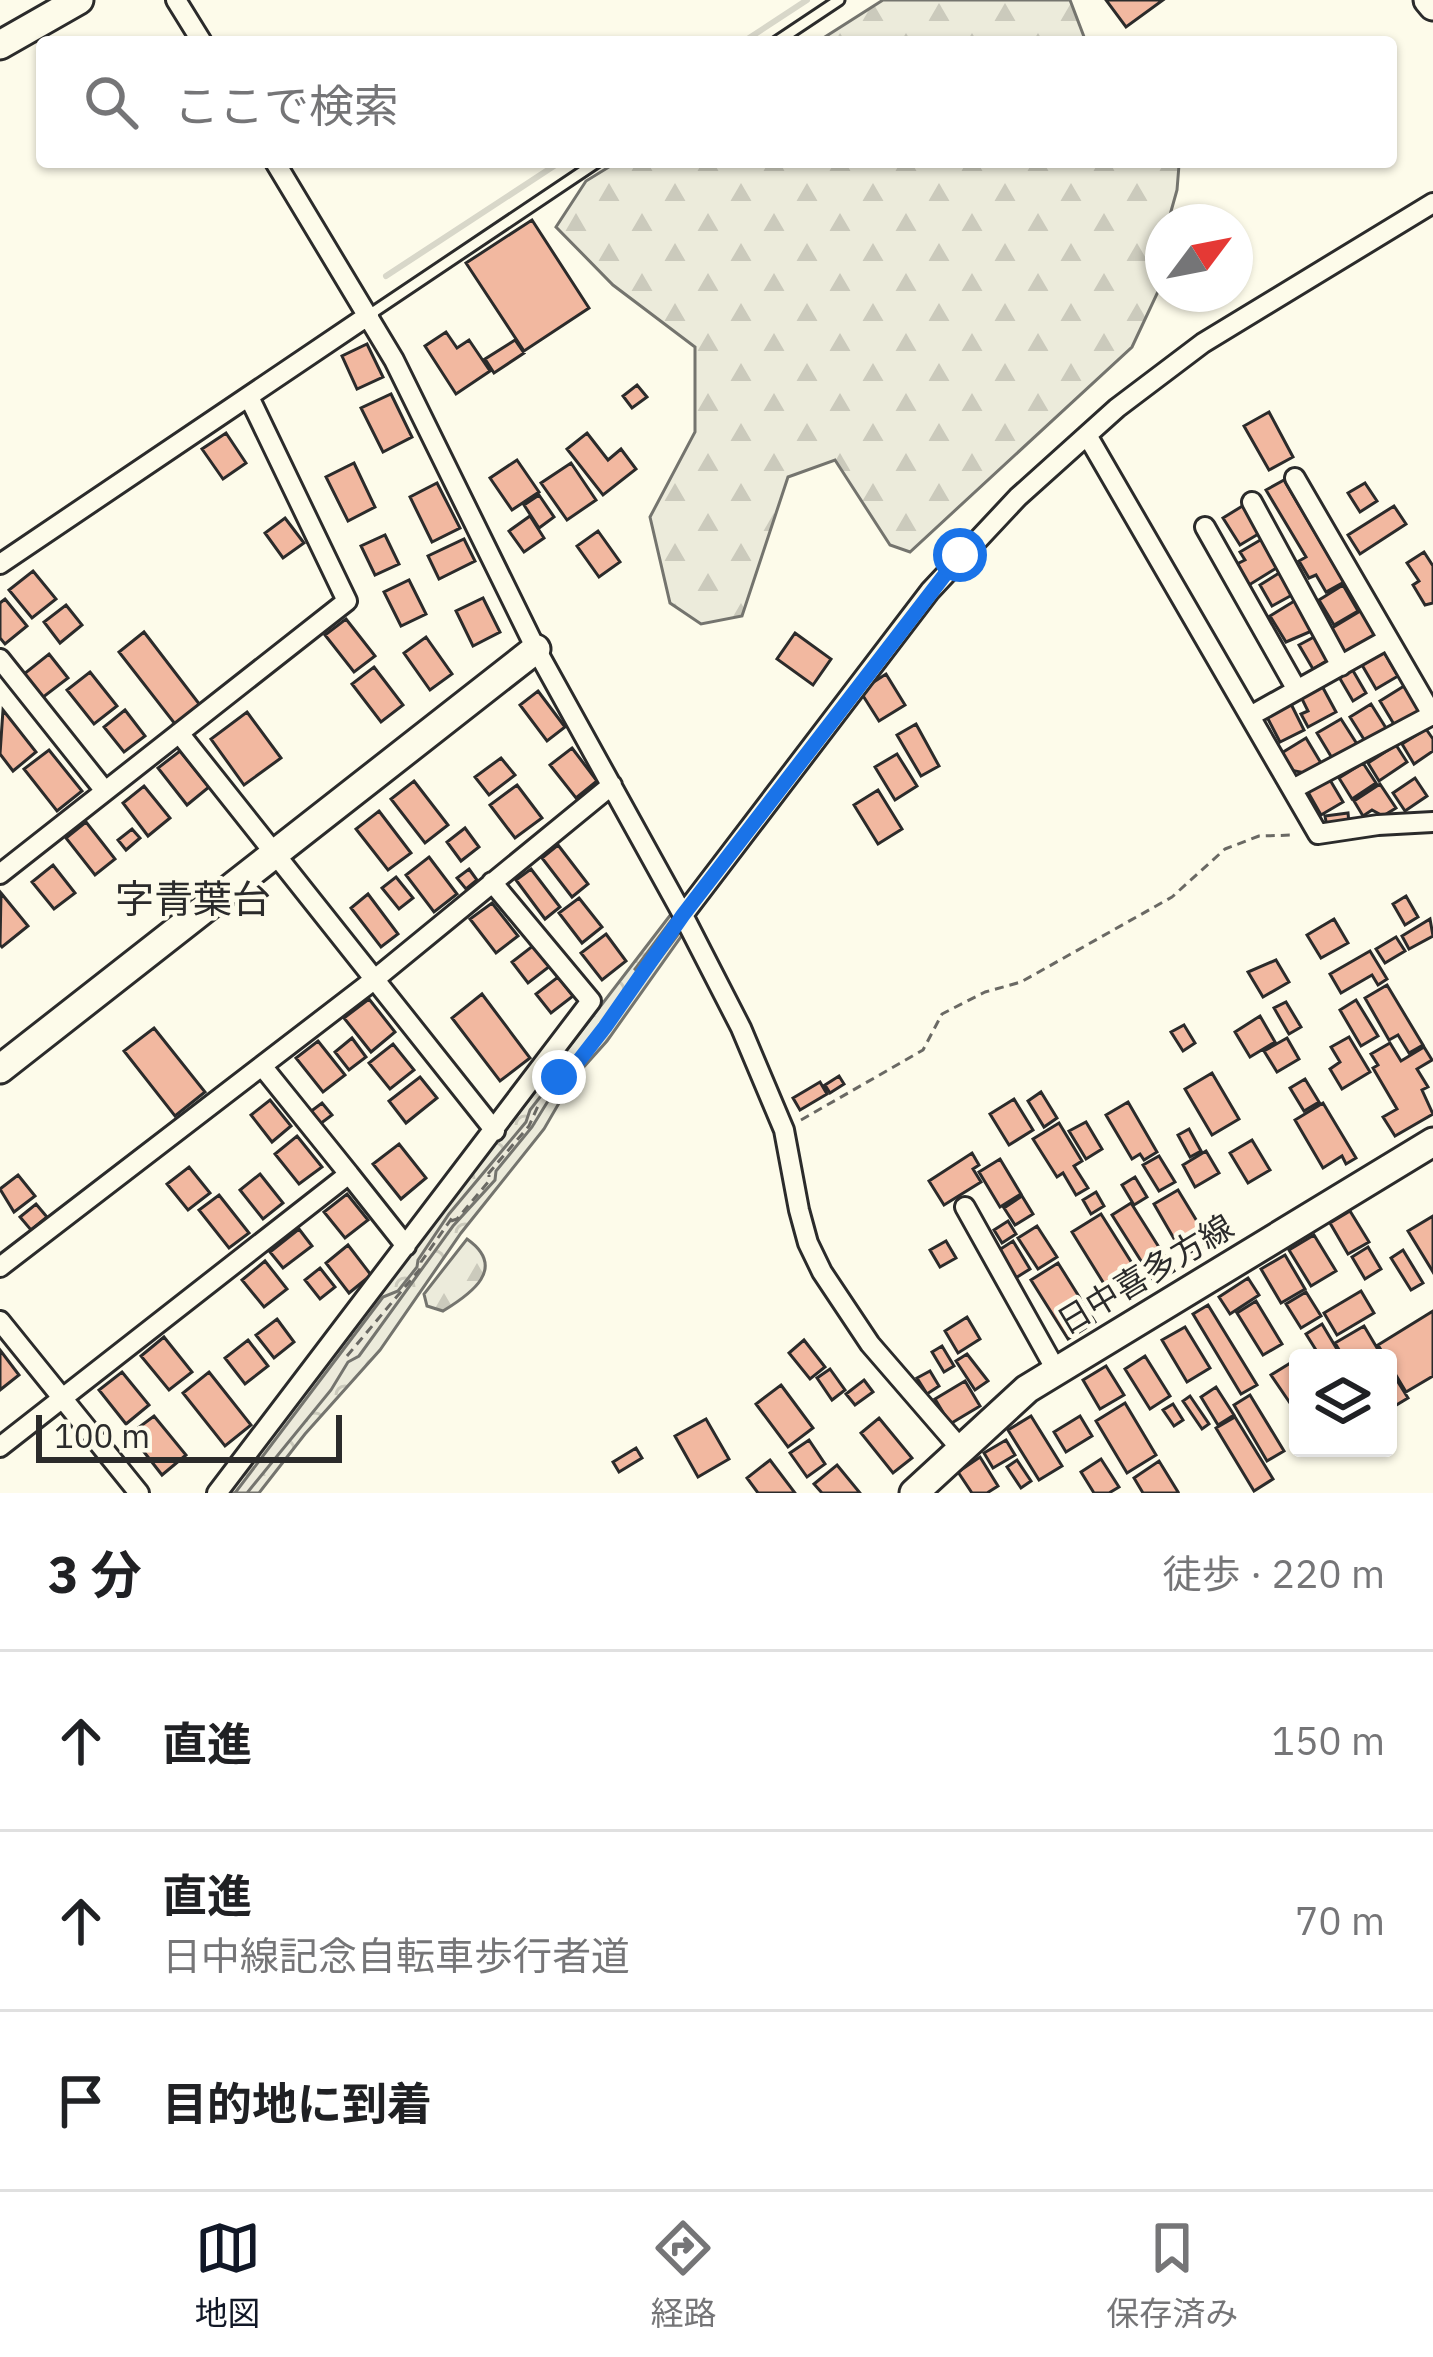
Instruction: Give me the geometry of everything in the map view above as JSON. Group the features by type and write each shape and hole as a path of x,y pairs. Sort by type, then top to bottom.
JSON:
{"street":[{"path":"0,45 79,0"},
{"path":"176,0 198,36"},
{"path":"279,168 369,315 536,649 741,1028 784,1130 799,1210 822,1272 870,1344 960,1448"},
{"path":"683,915 960,555 1087,435 1203,343 1433,202"},
{"path":"0,564 369,315"},
{"path":"0,874 347,601 249,397"},
{"path":"1087,435 1318,834 1433,822"},
{"path":"1293,789 1433,715 1295,478"},
{"path":"1252,502 1342,666"},
{"path":"1205,527 1298,690"},
{"path":"1252,716 1388,639"},
{"path":"0,1069 536,649"},
{"path":"0,659 105,791"},
{"path":"179,734 495,1131"},
{"path":"0,1267 375,980 612,785"},
{"path":"218,1493 591,1001 492,882"},
{"path":"262,1066 406,1246"},
{"name":"日中喜多方線","path":"914,1493 1006,1405 1056,1370 1433,1142"},
{"path":"0,1447 349,1174"},
{"path":"965,1208 1056,1370"},
{"path":"0,1321 139,1493"}],"lane":[{"path":"785,36 839,0"},
{"path":"369,315 588,168"}],"path":[{"path":"784,1130 923,1051 942,1014 985,992 1021,982 1172,897 1225,849 1259,836 1318,834"},
{"path":"559,1077 570,1072 605,1027 683,915"},
{"path":"343,1360 387,1304 397,1299 483,1175 489,1174 529,1126 546,1094"}],"green space":[{"path":"883,0 1070,0 1084,36 826,36"},
{"path":"607,168 1179,168 1173,204 1145,204 1148,312 1132,347 910,552 890,545 835,460 788,477 742,616 701,624 670,603 650,517 695,432 695,347 613,285 556,227 586,181"},
{"path":"675,909 685,931 380,1350 259,1493 227,1493"},
{"path":"467,1239 484,1260 481,1280 443,1311 427,1306 424,1294"}],"shaded area":[{"path":"676,914 683,928 572,1074 561,1080 532,1127 496,1171 495,1180 453,1226 359,1356 348,1362 331,1390 247,1493 235,1493 383,1297 398,1291 417,1267 449,1214 526,1122 557,1075 572,1065"}],"building":[{"path":"1106,0 1163,0 1126,27"},
{"path":"532,220 589,308 524,351 466,263"},
{"path":"446,332 457,348 469,340 490,371 456,394 425,346"},
{"path":"515,340 524,353 494,373 485,359"},
{"path":"367,344 383,377 357,389 342,356"},
{"path":"637,385 647,397 632,408 623,396"},
{"path":"391,394 412,437 383,452 361,408"},
{"path":"1269,412 1293,457 1269,470 1244,426"},
{"path":"226,433 246,463 223,479 202,449"},
{"path":"587,433 608,460 621,449 636,469 603,495 567,449"},
{"path":"517,460 539,492 512,510 490,478"},
{"path":"354,463 375,507 348,521 326,477"},
{"path":"571,463 596,500 567,520 541,483"},
{"path":"1284,480 1344,582 1326,592 1316,575 1309,578 1299,561 1306,557 1266,490"},
{"path":"437,483 460,528 432,542 410,497"},
{"path":"1365,483 1377,501 1360,512 1348,493"},
{"path":"539,495 554,517 539,528 524,505"},
{"path":"1244,505 1260,533 1240,545 1223,518"},
{"path":"1394,506 1406,524 1360,554 1348,535"},
{"path":"530,516 544,538 524,552 509,531"},
{"path":"285,518 304,543 283,558 265,533"},
{"path":"598,531 620,562 599,577 577,546"},
{"path":"385,535 399,564 375,575 361,546"},
{"path":"464,539 475,561 439,579 428,556"},
{"path":"1262,539 1278,567 1249,585 1237,564 1245,560 1240,552"},
{"path":"1424,552 1433,566 1433,603 1425,605 1413,585 1419,581 1407,563"},
{"path":"33,571 56,599 32,618 9,590"},
{"path":"1279,573 1292,595 1272,606 1260,585"},
{"path":"409,580 426,614 401,626 384,592"},
{"path":"1343,585 1358,611 1334,625 1319,600"},
{"path":"483,598 500,632 473,646 456,611"},
{"path":"5,599 27,626 5,644 0,638 0,603"},
{"path":"1296,600 1314,630 1286,642 1270,616"},
{"path":"66,605 82,625 60,643 44,622"},
{"path":"1362,610 1379,638 1344,659 1327,631"},
{"path":"346,619 375,656 354,672 325,635"},
{"path":"144,632 200,705 175,724 119,652"},
{"path":"795,633 831,659 813,685 777,659"},
{"path":"426,637 452,674 430,690 404,653"},
{"path":"1314,637 1328,660 1313,669 1299,645"},
{"path":"1384,652 1398,676 1376,689 1362,665"},
{"path":"49,654 68,678 42,698 24,674"},
{"path":"374,667 403,705 381,722 352,684"},
{"path":"1352,669 1366,693 1353,701 1339,677"},
{"path":"90,672 117,706 94,724 67,690"},
{"path":"886,674 905,705 879,721 860,691"},
{"path":"1322,686 1336,712 1308,727 1301,714 1308,711 1301,697"},
{"path":"1404,686 1420,710 1395,726 1380,701"},
{"path":"538,691 565,727 547,741 520,705"},
{"path":"1291,704 1304,730 1280,742 1267,717"},
{"path":"1371,704 1386,728 1365,741 1350,717"},
{"path":"3,710 36,752 13,771 0,754"},
{"path":"125,710 145,736 124,752 104,727"},
{"path":"247,712 281,758 244,785 211,739"},
{"path":"1341,719 1357,744 1332,758 1317,733"},
{"path":"916,724 939,766 921,776 897,735"},
{"path":"1426,729 1433,739 1433,751 1414,764 1402,744"},
{"path":"1306,738 1321,763 1305,773 1290,770 1280,754"},
{"path":"1396,745 1407,762 1379,781 1368,763"},
{"path":"572,748 597,781 576,798 550,765"},
{"path":"49,750 82,791 57,811 24,769"},
{"path":"180,751 209,787 187,805 158,768"},
{"path":"897,754 917,786 895,800 875,767"},
{"path":"501,758 515,775 489,795 475,777"},
{"path":"1363,763 1376,783 1352,799 1339,778"},
{"path":"1415,778 1427,796 1405,811 1393,793"},
{"path":"1330,780 1343,802 1321,815 1308,792"},
{"path":"414,781 448,825 425,843 391,799"},
{"path":"1380,784 1396,808 1383,816 1372,810 1363,816 1354,801"},
{"path":"517,785 542,818 515,838 490,805"},
{"path":"144,786 170,818 148,836 123,803"},
{"path":"878,790 902,829 878,844 854,805"},
{"path":"379,811 411,853 388,870 356,829"},
{"path":"1348,813 1349,823 1327,827 1325,816"},
{"path":"86,822 115,859 95,875 66,838"},
{"path":"465,828 479,847 461,861 447,842"},
{"path":"132,829 140,838 126,850 118,840"},
{"path":"558,845 588,884 572,897 542,858"},
{"path":"429,857 457,894 434,912 406,875"},
{"path":"53,865 75,893 54,909 32,882"},
{"path":"469,869 477,880 466,889 457,878"},
{"path":"531,869 560,907 545,919 516,880"},
{"path":"396,877 413,898 399,909 382,888"},
{"path":"1,893 28,926 2,947 0,945"},
{"path":"368,894 398,934 381,947 351,908"},
{"path":"1406,896 1418,917 1405,925 1393,904"},
{"path":"579,898 602,927 582,943 559,913"},
{"path":"492,903 518,936 496,953 470,919"},
{"path":"1334,919 1348,943 1321,958 1307,935"},
{"path":"1430,919 1433,936 1409,949 1402,936"},
{"path":"606,934 626,961 602,980 581,953"},
{"path":"1396,937 1405,951 1385,963 1376,949"},
{"path":"534,945 550,966 528,983 512,962"},
{"path":"1370,951 1387,979 1378,985 1372,975 1341,993 1330,974"},
{"path":"1276,960 1289,982 1263,997 1248,972"},
{"path":"558,977 573,996 551,1013 536,994"},
{"path":"1387,985 1423,1045 1409,1053 1398,1035 1389,1040 1365,998"},
{"path":"482,994 530,1058 500,1081 452,1018"},
{"path":"369,999 395,1032 371,1052 344,1018"},
{"path":"1356,1000 1378,1036 1361,1046 1340,1010"},
{"path":"1286,1002 1301,1027 1289,1034 1274,1008"},
{"path":"1260,1016 1275,1042 1250,1057 1235,1032"},
{"path":"1184,1025 1195,1043 1183,1051 1171,1032"},
{"path":"154,1028 205,1092 175,1116 124,1051"},
{"path":"1349,1037 1370,1072 1342,1089 1330,1069 1340,1062 1331,1047"},
{"path":"352,1038 366,1057 349,1070 335,1052"},
{"path":"1287,1038 1299,1059 1277,1072 1264,1051"},
{"path":"318,1041 345,1075 323,1092 296,1058"},
{"path":"1390,1043 1401,1061 1424,1047 1432,1060 1417,1069 1428,1087 1422,1090 1433,1114 1395,1136 1383,1117 1397,1109 1373,1068 1378,1065 1371,1054"},
{"path":"393,1044 414,1070 390,1089 369,1063"},
{"path":"1212,1073 1239,1119 1212,1135 1185,1089"},
{"path":"839,1076 844,1084 830,1093 825,1085"},
{"path":"420,1077 437,1098 406,1123 389,1101"},
{"path":"1305,1079 1319,1102 1304,1111 1290,1088"},
{"path":"820,1082 827,1094 800,1110 793,1098"},
{"path":"1041,1092 1057,1118 1044,1127 1028,1101"},
{"path":"1014,1099 1033,1130 1009,1145 990,1114"},
{"path":"270,1100 291,1126 272,1142 251,1115"},
{"path":"1128,1102 1157,1152 1144,1160 1140,1154 1132,1159 1106,1115"},
{"path":"322,1103 332,1115 320,1124 310,1112"},
{"path":"1323,1103 1356,1158 1346,1164 1342,1156 1323,1168 1295,1120"},
{"path":"1086,1122 1102,1149 1086,1159 1069,1131"},
{"path":"1059,1123 1082,1161 1074,1166 1088,1188 1076,1195 1063,1173 1057,1177 1033,1139"},
{"path":"1189,1129 1201,1151 1190,1157 1178,1135"},
{"path":"297,1136 322,1167 299,1184 275,1154"},
{"path":"1252,1140 1270,1170 1248,1183 1230,1153"},
{"path":"399,1144 426,1178 401,1199 373,1164"},
{"path":"1206,1151 1219,1173 1195,1187 1183,1165"},
{"path":"972,1153 979,1165 973,1169 981,1182 944,1205 929,1181"},
{"path":"1159,1156 1175,1182 1159,1191 1143,1165"},
{"path":"1000,1159 1021,1194 1000,1207 979,1172"},
{"path":"189,1167 210,1193 188,1210 167,1184"},
{"path":"260,1174 283,1203 263,1219 240,1190"},
{"path":"18,1175 35,1196 14,1212 0,1189"},
{"path":"1135,1177 1147,1197 1134,1205 1122,1185"},
{"path":"1178,1190 1209,1241 1184,1256 1154,1204"},
{"path":"1096,1192 1104,1206 1091,1214 1083,1200"},
{"path":"347,1194 368,1220 345,1238 324,1212"},
{"path":"219,1195 249,1233 229,1248 199,1210"},
{"path":"1022,1196 1033,1214 1015,1225 1004,1208"},
{"path":"1131,1203 1174,1271 1155,1283 1112,1215"},
{"path":"36,1204 47,1217 31,1230 20,1217"},
{"path":"1350,1211 1369,1242 1348,1254 1330,1223"},
{"path":"1101,1214 1135,1268 1106,1287 1072,1232"},
{"path":"1433,1216 1433,1272 1408,1231"},
{"path":"1008,1221 1016,1234 1002,1243 994,1230"},
{"path":"1037,1226 1057,1257 1038,1269 1018,1238"},
{"path":"299,1229 312,1246 283,1268 270,1252"},
{"path":"1314,1235 1336,1271 1311,1286 1289,1250"},
{"path":"946,1241 956,1258 940,1267 930,1250"},
{"path":"1013,1241 1030,1269 1014,1279 996,1252"},
{"path":"348,1245 371,1275 349,1293 326,1263"},
{"path":"1368,1247 1381,1269 1365,1279 1352,1257"},
{"path":"1403,1250 1423,1283 1411,1290 1391,1258"},
{"path":"1285,1255 1305,1289 1281,1303 1261,1269"},
{"path":"265,1261 287,1289 264,1307 242,1280"},
{"path":"1058,1263 1095,1322 1068,1339 1031,1280"},
{"path":"320,1268 335,1287 320,1299 305,1280"},
{"path":"1248,1278 1259,1295 1230,1314 1219,1297"},
{"path":"1361,1291 1374,1313 1337,1335 1324,1313"},
{"path":"1306,1292 1321,1316 1301,1328 1286,1304"},
{"path":"1256,1301 1282,1344 1263,1355 1237,1313"},
{"path":"1208,1305 1257,1385 1241,1394 1193,1314"},
{"path":"1433,1311 1433,1376 1406,1392 1397,1377 1397,1349 1378,1345"},
{"path":"967,1317 980,1339 958,1353 945,1331"},
{"path":"277,1319 294,1342 274,1358 256,1335"},
{"path":"1322,1324 1337,1349 1315,1349 1306,1334"},
{"path":"1364,1326 1378,1349 1339,1349 1335,1343"},
{"path":"1185,1327 1210,1368 1187,1382 1162,1340"},
{"path":"164,1337 192,1372 169,1390 141,1356"},
{"path":"248,1340 268,1366 245,1384 225,1358"},
{"path":"804,1340 825,1367 810,1379 789,1353"},
{"path":"942,1346 954,1366 944,1372 932,1352"},
{"path":"0,1350 19,1375 0,1390"},
{"path":"967,1354 988,1381 975,1390 956,1361"},
{"path":"1145,1356 1170,1396 1150,1409 1125,1369"},
{"path":"1289,1364 1289,1402 1271,1375"},
{"path":"1106,1366 1124,1395 1100,1409 1083,1380"},
{"path":"830,1369 845,1390 832,1400 817,1378"},
{"path":"930,1371 939,1386 927,1394 917,1378"},
{"path":"122,1372 149,1405 126,1424 99,1390"},
{"path":"209,1372 251,1425 225,1446 183,1393"},
{"path":"864,1380 873,1392 855,1405 846,1394"},
{"path":"1397,1380 1408,1398 1397,1405"},
{"path":"965,1381 980,1406 950,1424 935,1399"},
{"path":"781,1385 813,1428 788,1447 756,1404"},
{"path":"1216,1387 1234,1415 1218,1425 1201,1397"},
{"path":"1250,1395 1284,1451 1267,1461 1234,1405"},
{"path":"1190,1396 1209,1424 1202,1429 1183,1401"},
{"path":"1125,1403 1156,1455 1127,1473 1096,1421"},
{"path":"1173,1404 1183,1420 1174,1426 1163,1410"},
{"path":"154,1416 186,1455 162,1475 130,1434"},
{"path":"1031,1416 1062,1466 1039,1480 1008,1430"},
{"path":"1080,1416 1092,1436 1066,1452 1054,1432"},
{"path":"1235,1417 1273,1479 1254,1491 1216,1428"},
{"path":"879,1418 912,1458 893,1473 861,1433"},
{"path":"706,1419 729,1459 698,1477 675,1436"},
{"path":"809,1440 825,1464 807,1477 790,1453"},
{"path":"1006,1440 1015,1455 993,1468 984,1453"},
{"path":"636,1448 642,1458 619,1472 613,1462"},
{"path":"980,1457 998,1486 987,1493 972,1493 958,1472"},
{"path":"1101,1459 1119,1487 1109,1493 1094,1493 1081,1472"},
{"path":"770,1460 795,1493 758,1493 747,1478"},
{"path":"1017,1460 1031,1481 1021,1488 1007,1467"},
{"path":"1159,1461 1178,1492 1143,1493 1134,1478"},
{"path":"837,1465 860,1493 822,1493 814,1484"}],"waterway":[{"path":"752,36 807,0"},
{"path":"386,276 551,168"}],"district":[{"name":"字青葉台","path":"193,899"}],"route":[{"path":"559,1077 570,1072 605,1027 683,915 960,555"}]}
